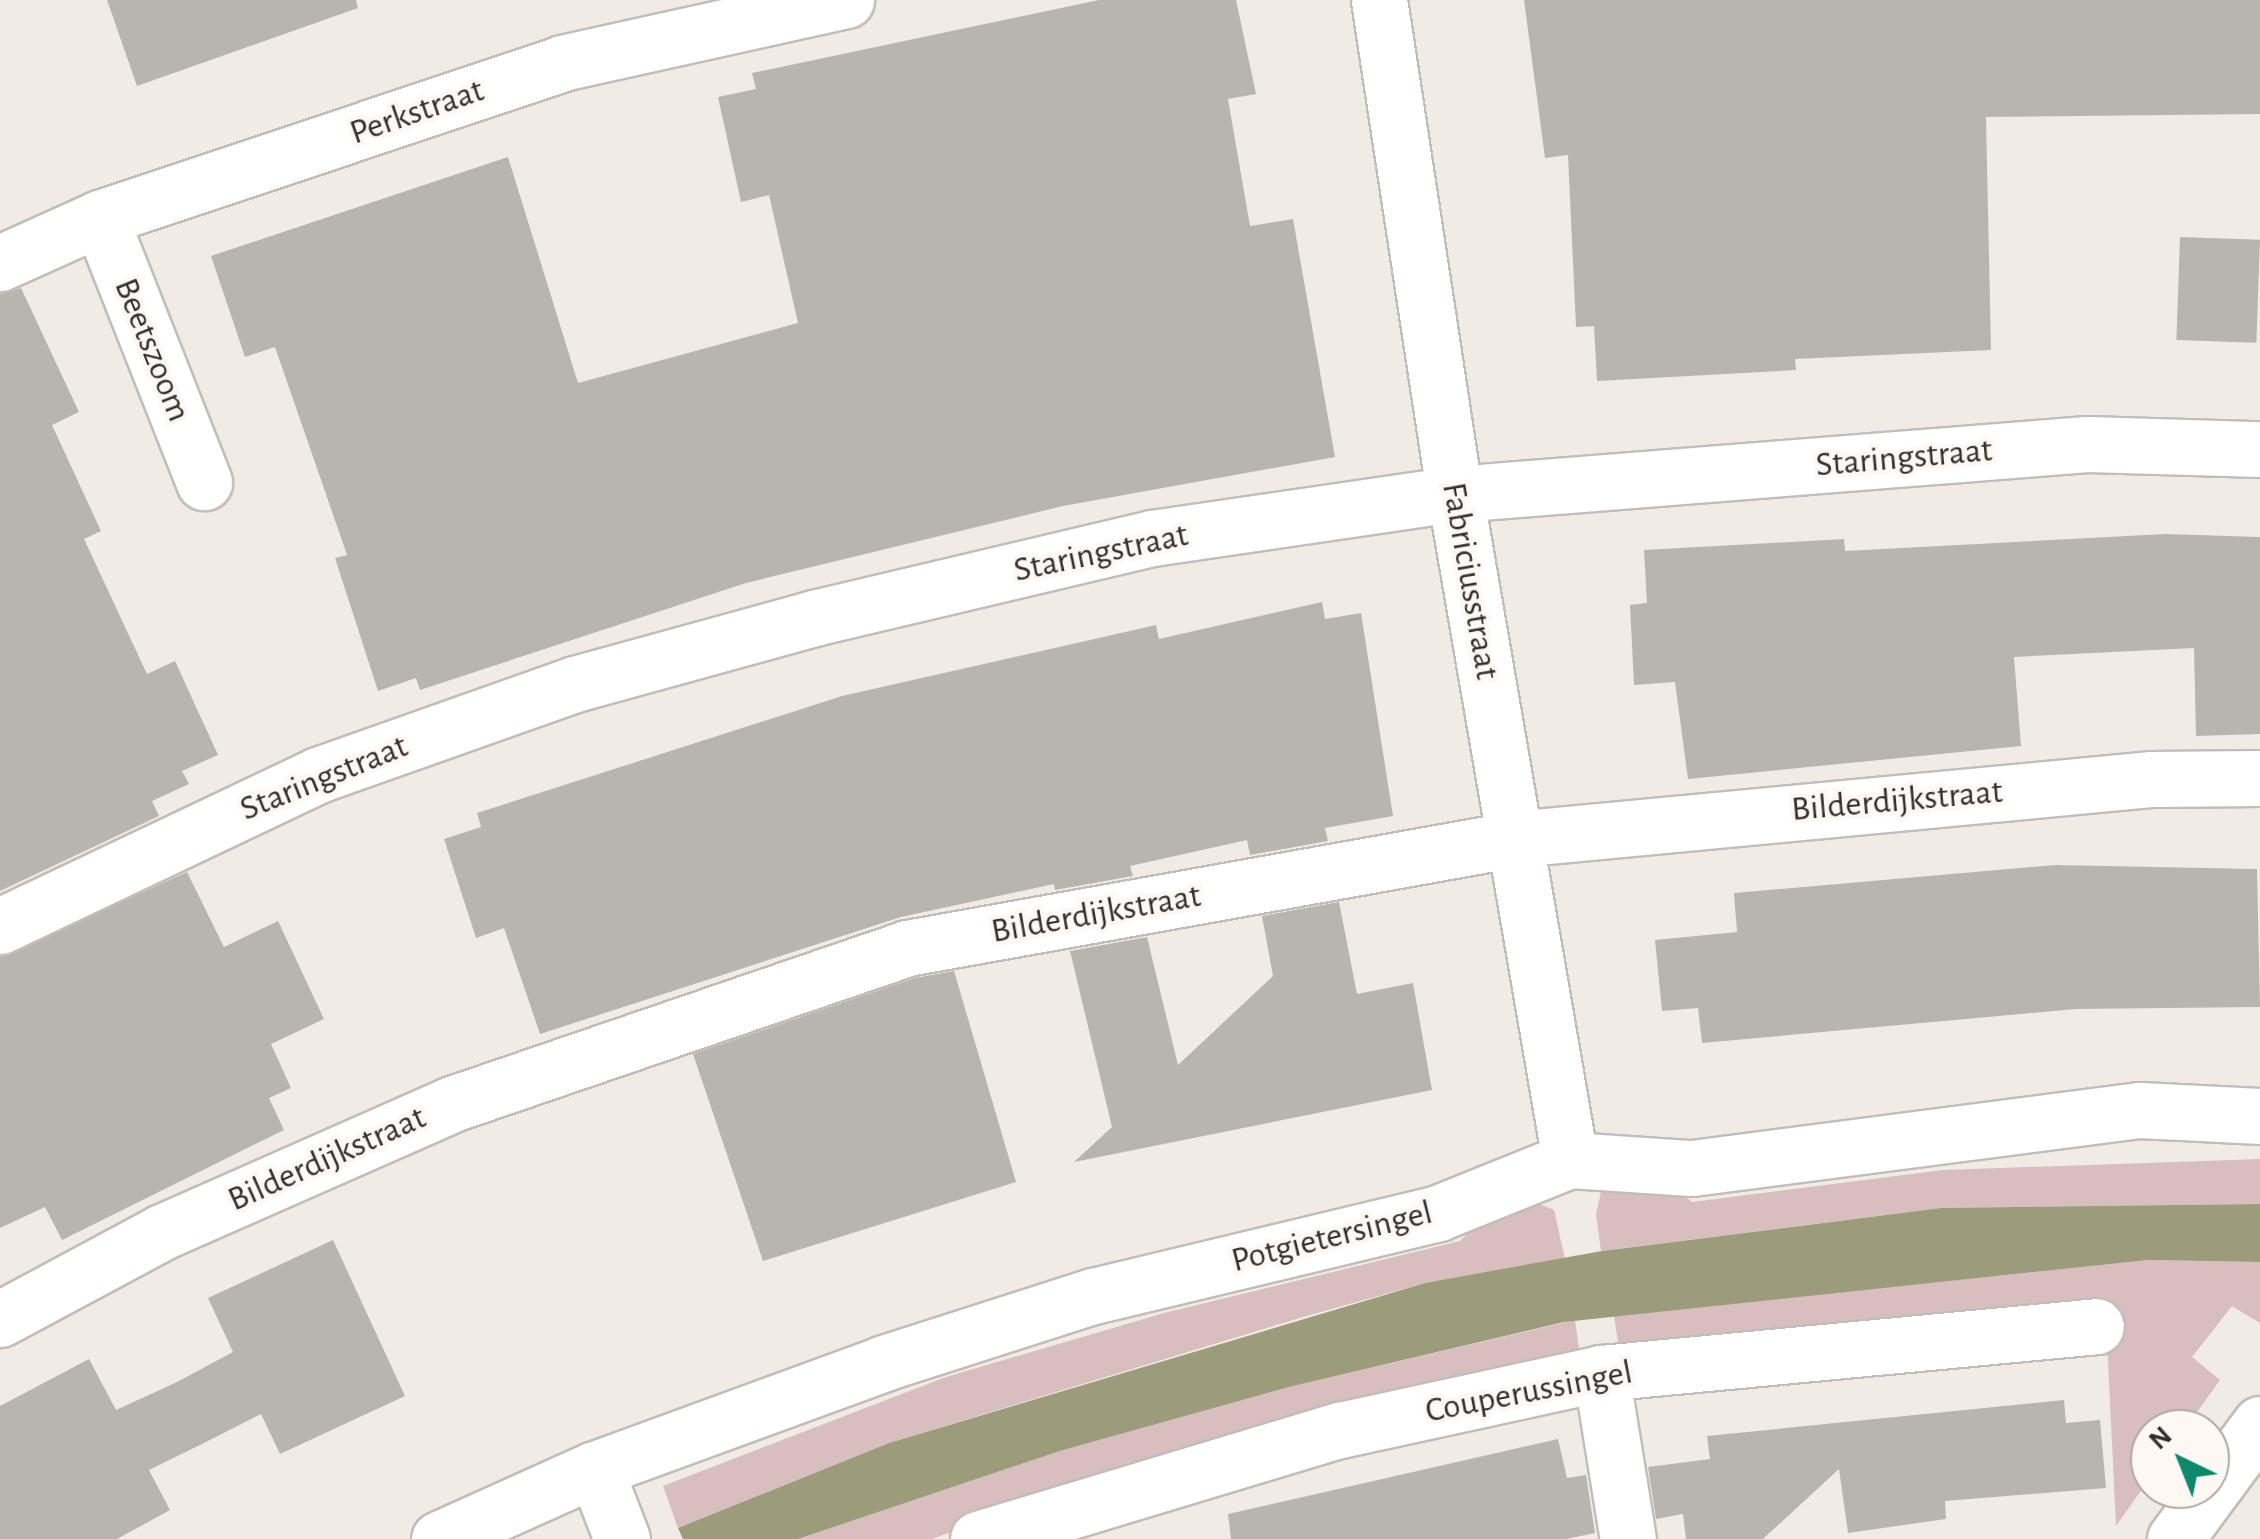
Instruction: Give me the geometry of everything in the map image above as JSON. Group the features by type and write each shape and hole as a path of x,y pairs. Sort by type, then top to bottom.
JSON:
{"street":[{"name":"Perkstraat","path":"0,263 100,218 562,63 846,0"},
{"name":"Fabriciusstraat","path":"1378,0 1455,494 1570,1160"},
{"name":"Beetszoom","path":"100,218 204,482"},
{"name":"Staringstraat","path":"0,926 318,775 575,684 814,618 1152,538 1455,494 2087,444 2260,449"},
{"name":"Bilderdijkstraat","path":"0,1319 162,1232 452,1104 907,948 1515,840 2042,788 2260,778"},
{"name":"Potgietersingel","path":"439,1539 595,1469 1093,1296 1438,1213 1570,1160 1692,1168 2139,1110 2260,1116"},
{"name":"Couperussingel","path":"978,1539 1340,1430 1601,1373 2096,1326"},
{"path":"1601,1373 1628,1539"},
{"path":"2174,1539 2260,1424"},
{"path":"595,1469 622,1539"}],"shaded area":[{"path":"2260,1159 2260,1204 1941,1208 1601,1251 1596,1214 1602,1187 1678,1191 1692,1202 1943,1170"},
{"path":"1530,1200 1554,1210 1565,1259 1425,1283 1303,1317 889,1443 678,1528 663,1486 946,1377 1164,1313 1460,1241 1474,1227"},
{"path":"2260,1204 2260,1262 2148,1260 1564,1322 1289,1387 1060,1451 798,1539 683,1539 678,1528 889,1443 1425,1283 1602,1251 1941,1208"},
{"path":"2148,1260 2260,1262 2260,1323 2232,1306 2192,1357 2220,1380 2199,1409 2130,1409 2130,1506 2116,1526 2105,1299 1620,1355 1614,1316"},
{"path":"1575,1320 1580,1356 1017,1508 932,1539 798,1539 1060,1451 1289,1387"}],"building":[{"path":"107,0 356,0 358,8 137,86"},
{"path":"1099,0 1236,0 1256,94 1228,99 1250,226 1293,219 1335,457 1063,506 746,583 420,690 416,678 378,691 335,558 347,555 275,347 245,357 211,256 508,157 578,383 798,323 769,195 741,202 718,97 756,89 752,73"},
{"path":"1524,0 2260,0 2260,114 1986,117 1991,350 1795,359 1796,370 1597,381 1594,326 1576,327 1568,155 1545,158"},
{"path":"2180,237 2260,240 2256,343 2176,340"},
{"path":"21,288 79,412 52,425 101,531 84,539 147,674 175,661 218,755 182,771 189,784 152,801 159,816 0,891 0,294"},
{"path":"2165,534 2260,537 2260,734 2196,736 2194,648 2014,657 2021,746 1688,779 1675,682 1634,685 1630,605 1647,603 1644,550 1844,539 1845,551"},
{"path":"1322,602 1325,619 1361,613 1393,816 1325,828 1328,841 1250,855 1247,840 1130,866 1133,876 1055,890 1054,884 901,917 540,1034 504,928 476,938 444,839 481,827 477,813 842,696 1156,625 1159,639"},
{"path":"2055,865 2257,869 2260,1007 2076,1009 1702,1043 1698,1008 1662,1011 1655,940 1737,932 1734,893"},
{"path":"187,872 224,947 278,921 324,1019 271,1044 291,1088 269,1098 284,1130 62,1240 45,1207 0,1228 0,957"},
{"path":"1339,902 1357,994 1413,983 1432,1090 1074,1162 1112,1127 1070,951 1147,937 1178,1065 1273,976 1262,916"},
{"path":"954,971 1016,1182 763,1261 693,1054 915,978"},
{"path":"333,1240 405,1396 280,1454 261,1414 149,1470 170,1510 117,1539 0,1539 0,1406 89,1359 116,1410 175,1383 233,1352 208,1298"},
{"path":"2064,1400 2066,1423 2100,1420 2106,1488 1945,1501 1946,1519 1848,1533 1839,1469 1763,1539 1686,1539 1683,1514 1656,1519 1648,1467 1710,1459 1707,1436"},
{"path":"1558,1439 1567,1478 1586,1475 1595,1533 1566,1539 1231,1539 1228,1514"}]}
